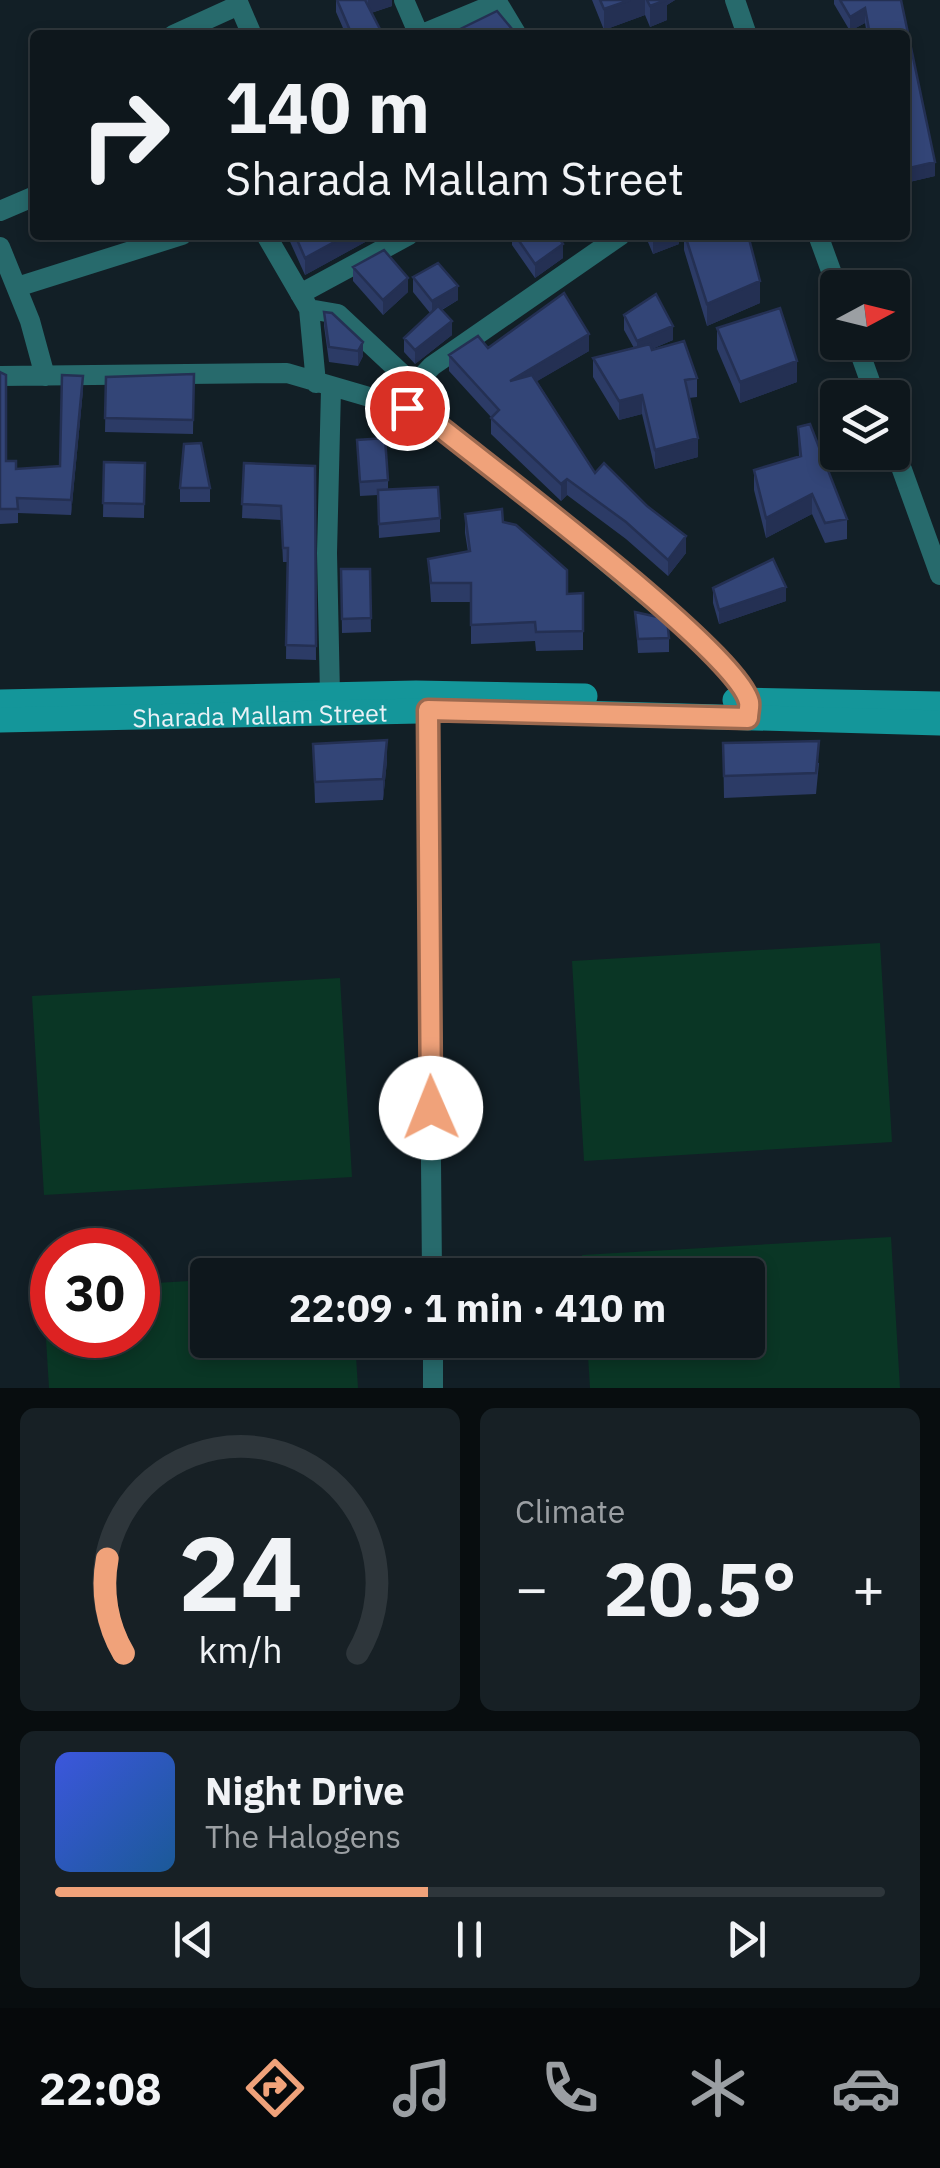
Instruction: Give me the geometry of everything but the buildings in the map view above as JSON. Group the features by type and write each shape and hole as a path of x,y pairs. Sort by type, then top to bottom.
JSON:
{"street":[{"path":"404,0 417,30"},
{"path":"735,0 745,30"},
{"path":"430,30 496,1 515,30"},
{"path":"183,30 238,2 250,30"},
{"path":"0,211 30,198"},
{"path":"17,287 166,240"},
{"path":"269,240 304,301 324,386 330,696"},
{"path":"304,301 400,240"},
{"path":"407,408 414,385 477,334 614,240"},
{"path":"820,240 831,270"},
{"path":"0,248 17,287 45,376"},
{"path":"304,301 338,314 414,385"},
{"path":"0,376 287,373 407,408 441,428 712,651 749,709"},
{"path":"902,470 940,575"},
{"name":"Sharada Mallam Street","path":"0,702 467,692 940,722"},
{"name":"Sharada Mallam Street","path":"0,720 940,704"},
{"path":"428,710 432,1258"},
{"path":"433,1358 433,1388"}],"green space":[{"path":"880,943 892,1142 584,1161 572,961"},
{"path":"340,978 352,1177 44,1195 32,996"},
{"path":"891,1237 900,1388 590,1388 588,1358 765,1358 765,1258 582,1255"},
{"path":"190,1281 190,1358 356,1358 358,1388 49,1388 47,1358 160,1358 160,1283"}],"route":[{"path":"407,408 441,428 642,590 712,651 749,700 748,718 428,710 431,1108"}]}
